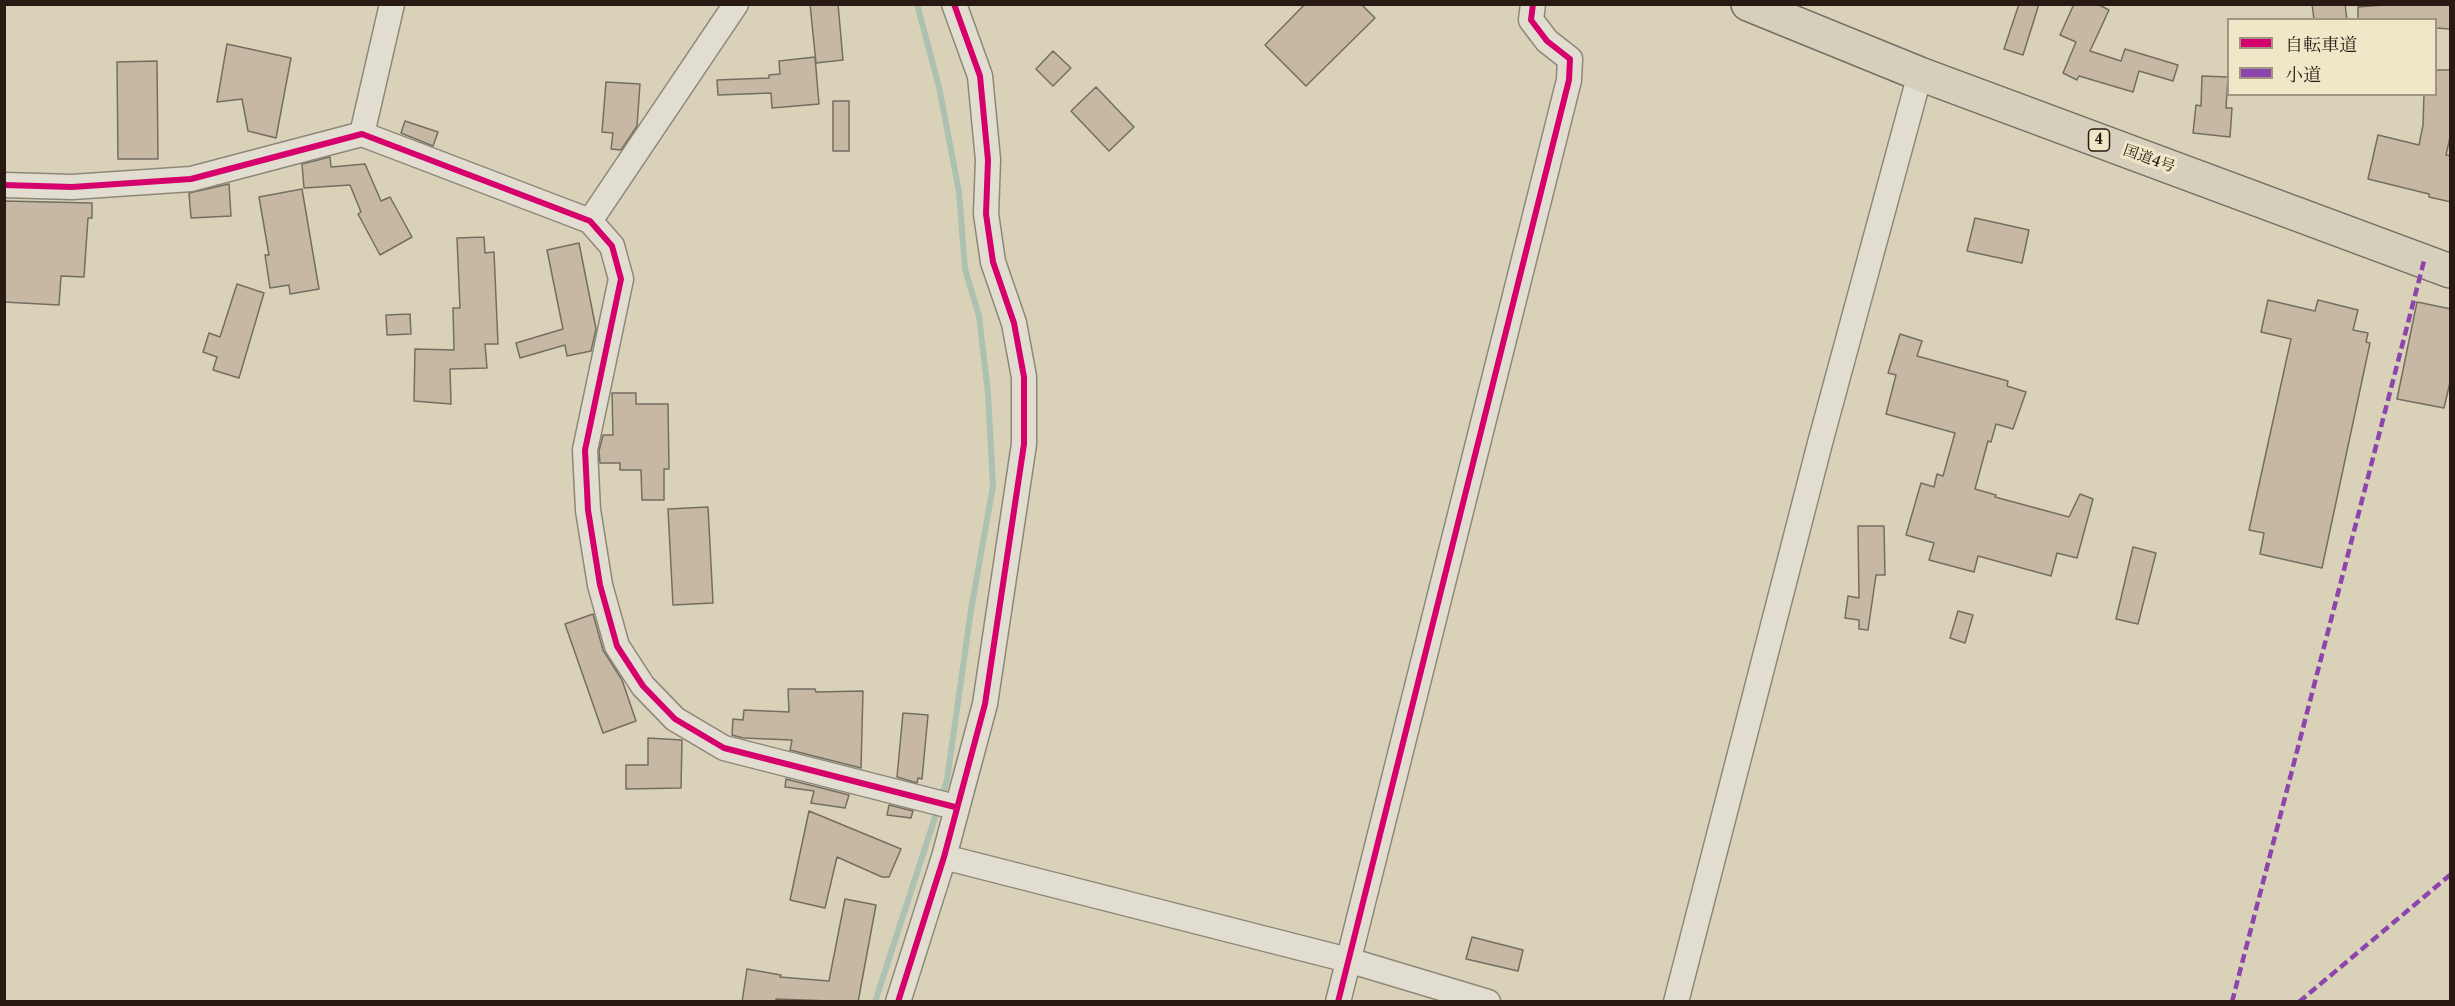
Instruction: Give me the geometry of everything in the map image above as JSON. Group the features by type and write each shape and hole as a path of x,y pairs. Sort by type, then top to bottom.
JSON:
{"highway":[{"name":"国道4号","path":"1748,4 1920,74 2451,271"}],"street":[{"path":"362,134 392,4"},
{"path":"590,221 736,4"},
{"path":"898,1002 944,857 944,804 985,704 1024,444 1023,377 1014,323 993,262 986,214 988,160 980,76 954,4"},
{"path":"1338,1002 1569,80 1570,59 1547,41 1531,20 1533,4"},
{"path":"1676,1002 1817,454 1920,74"},
{"path":"4,184 72,187 192,179 362,134 590,221 612,246 621,279 585,450 588,510 600,585 617,646 643,686 675,719 724,748 944,804"},
{"path":"944,857 1348,960 1488,1002"}],"building":[{"path":"810,4 838,4 843,60 816,63"},
{"path":"1305,4 1361,4 1375,18 1306,86 1265,45"},
{"path":"2019,4 2039,4 2023,55 2004,49"},
{"path":"2074,4 2097,4 2109,10 2090,51 2121,61 2125,49 2178,65 2173,81 2139,71 2133,92 2079,76 2077,80 2063,73 2076,42 2060,35"},
{"path":"2312,4 2345,4 2347,18 2314,18"},
{"path":"2451,4 2450,29 2437,28 2437,18 2358,18 2358,7"},
{"path":"227,44 291,58 276,138 248,131 242,99 217,102"},
{"path":"1053,51 1071,68 1053,86 1036,69"},
{"path":"815,57 819,104 772,108 771,93 718,95 717,80 769,78 769,75 780,74 779,61"},
{"path":"157,61 158,159 118,159 117,62"},
{"path":"2437,70 2451,70 2451,133 2446,155 2451,156 2451,202 2429,197 2429,194 2368,179 2378,135 2419,145 2423,125 2424,96 2437,96"},
{"path":"2202,76 2227,77 2226,108 2232,108 2230,137 2193,133 2196,105 2201,106"},
{"path":"606,82 640,84 637,126 621,150 611,149 613,133 602,132"},
{"path":"1096,87 1134,127 1109,151 1071,111"},
{"path":"833,101 849,101 849,151 833,151"},
{"path":"405,121 438,132 433,146 401,133"},
{"path":"330,157 331,167 365,164 381,201 390,197 412,237 380,255 358,214 361,212 350,185 304,188 302,164"},
{"path":"229,184 231,216 191,218 189,193"},
{"path":"302,189 319,289 290,294 289,285 270,288 265,255 269,255 259,197"},
{"path":"4,201 92,203 92,218 88,218 84,277 61,276 59,305 4,302"},
{"path":"1975,218 2029,230 2022,263 1967,251"},
{"path":"484,237 485,253 494,252 498,344 485,344 487,368 450,369 451,404 414,401 415,349 454,350 453,308 460,308 457,238"},
{"path":"579,243 596,329 591,351 567,356 565,345 520,358 516,343 563,329 547,250"},
{"path":"237,284 264,293 239,378 213,370 217,357 203,352 209,333 220,337"},
{"path":"2268,300 2315,311 2318,300 2358,310 2353,330 2368,333 2366,342 2370,343 2322,568 2260,554 2264,533 2249,530 2291,339 2261,332"},
{"path":"2417,302 2451,309 2451,378 2444,408 2397,399"},
{"path":"410,314 411,334 387,335 386,315"},
{"path":"1900,334 1922,341 1917,356 2008,381 2007,386 2026,392 2013,429 1996,424 1991,442 1988,441 1975,489 1996,495 1995,497 2069,517 2080,494 2093,499 2077,558 2057,553 2051,576 1978,556 1974,572 1929,560 1934,543 1906,535 1921,483 1934,487 1937,474 1943,476 1955,433 1886,414 1896,375 1888,373"},
{"path":"612,393 636,393 636,404 668,404 669,469 664,469 664,500 642,500 641,470 620,470 620,463 600,463 599,451 603,435 613,435"},
{"path":"708,507 713,603 673,605 668,509"},
{"path":"1858,526 1884,526 1885,575 1876,575 1868,630 1859,629 1859,620 1845,618 1848,596 1859,598"},
{"path":"2133,547 2156,553 2138,624 2116,619"},
{"path":"1958,611 1973,615 1965,643 1950,638"},
{"path":"593,614 603,650 622,680 636,721 603,733 565,624"},
{"path":"788,689 815,689 816,692 863,691 861,768 790,750 792,740 743,738 732,735 733,719 743,720 744,710 789,712"},
{"path":"903,713 928,715 922,779 918,778 917,783 897,777"},
{"path":"648,738 682,740 681,788 626,789 626,765 648,765"},
{"path":"786,779 849,795 845,808 811,803 814,791 785,787"},
{"path":"889,805 913,811 911,818 887,815"},
{"path":"809,811 901,849 889,877 882,877 837,857 825,908 790,900"},
{"path":"845,899 876,905 858,1002 776,999 776,1002 742,1002 747,969 781,975 780,977 829,981"},
{"path":"1472,937 1523,950 1518,971 1466,959"}],"waterway":[{"path":"917,4 939,87 959,192 965,269 979,316 988,393 993,486 971,610 947,780 941,799"},
{"path":"875,1002 938,808"}],"marked path":[{"path":"2232,1002 2424,261"},
{"path":"2299,1002 2450,875"}],"cycle path":[{"path":"898,1002 944,857 985,704 1024,444 1024,377 1014,323 993,262 986,214 988,160 980,76 954,4"},
{"path":"1338,1002 1569,80 1570,59 1547,41 1531,20 1533,4"},
{"path":"4,185 72,187 191,179 362,134 590,221 612,246 621,279 585,450 588,510 600,585 617,646 643,686 675,719 724,748 955,807"}]}
